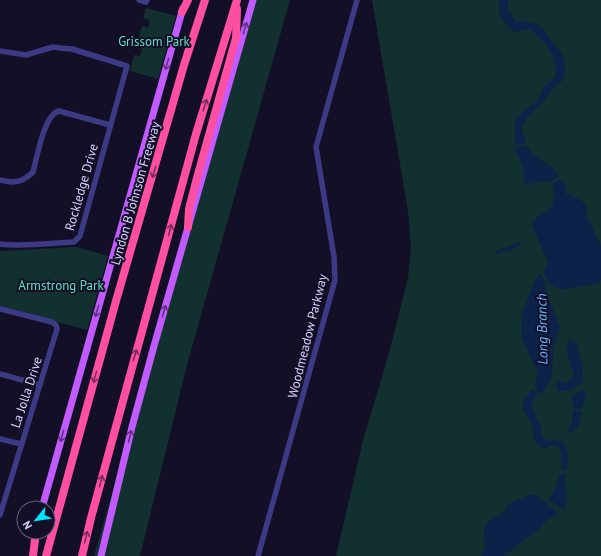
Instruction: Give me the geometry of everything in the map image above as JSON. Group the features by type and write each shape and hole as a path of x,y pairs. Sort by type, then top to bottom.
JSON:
{"highway":[{"path":"182,12 188,0"},
{"name":"Lyndon B Johnson Freeway","path":"46,556 114,308 184,65 205,0"},
{"path":"188,227 189,209 195,185 236,38 237,0"},
{"path":"82,556 90,518 196,134 237,0"},
{"path":"33,556 35,540"}],"main road":[{"name":"Lyndon B Johnson Freeway","path":"44,500 185,0"},
{"path":"101,556 132,427 253,0"},
{"path":"29,556 34,540"}],"street":[{"path":"139,0 146,1"},
{"name":"Woodmeadow Parkway","path":"258,556 335,280 334,257 316,147 353,18 356,0"},
{"name":"Rockledge Drive","path":"0,51 26,55 53,47 72,49 127,66 80,236 74,242 34,243 14,246 0,244"},
{"path":"0,180 19,182 32,172 48,119 54,112 59,111 110,125"},
{"name":"La Jolla Drive","path":"0,309 52,322 56,325 57,329 2,504 0,516"},
{"path":"0,374 40,385"},
{"path":"0,439 21,444"}],"green space":[{"path":"252,0 290,0 187,365 140,556 94,556"},
{"path":"372,0 601,0 601,556 336,556 363,440 389,353 408,278 411,247 408,211"},
{"name":"Grissom Park","path":"146,8 176,16 158,79 130,71 134,55 140,56 142,49 136,47 142,26 148,28 150,20 143,18"},
{"name":"Armstrong Park","path":"77,247 108,256 87,330 0,307 0,251"}],"water":[{"path":"499,0 508,0 508,9 515,21 533,22 543,29 563,56 565,73 562,81 552,89 521,127 526,144 515,145 515,119 539,99 544,87 555,77 555,63 549,49 534,32 528,29 518,32 512,31 499,14"},
{"path":"527,146 534,155 552,168 559,176 551,181 524,184 523,166 514,147"},
{"path":"560,179 566,186 566,195 571,194 586,204 587,216 601,246 601,278 599,283 569,289 560,289 549,284 543,272 548,263 532,225 534,219 552,206 554,198 552,184"},
{"path":"520,242 521,244 512,250 496,254 494,252"},
{"path":"540,274 546,285 546,292 560,327 553,350 552,375 545,390 540,395 535,386 538,373 522,338 521,324 522,314 534,282"},
{"path":"570,339 577,344 583,369 582,383 569,391 558,391 556,384 559,381 567,383 574,375 567,353 568,341"},
{"path":"533,389 538,395 533,399 532,407 541,427 541,434 547,441 557,440 563,442 568,453 567,470 561,471 560,446 554,443 547,448 540,447 535,442 530,421 524,411 523,406 525,397"},
{"path":"583,389 586,393 584,404 580,410 575,409 572,396"},
{"path":"573,410 582,412 579,425 571,434 568,430 572,422"},
{"path":"566,474 566,506 564,510 549,499 555,490 560,475"},
{"path":"529,495 537,495 559,514 547,520 536,532 503,556 480,556 485,550 484,528 488,521 503,513 509,504"}],"waterway":[{"name":"Long Branch","path":"550,444 558,446 561,449"},
{"name":"Long Branch","path":"546,504 552,498"}]}
